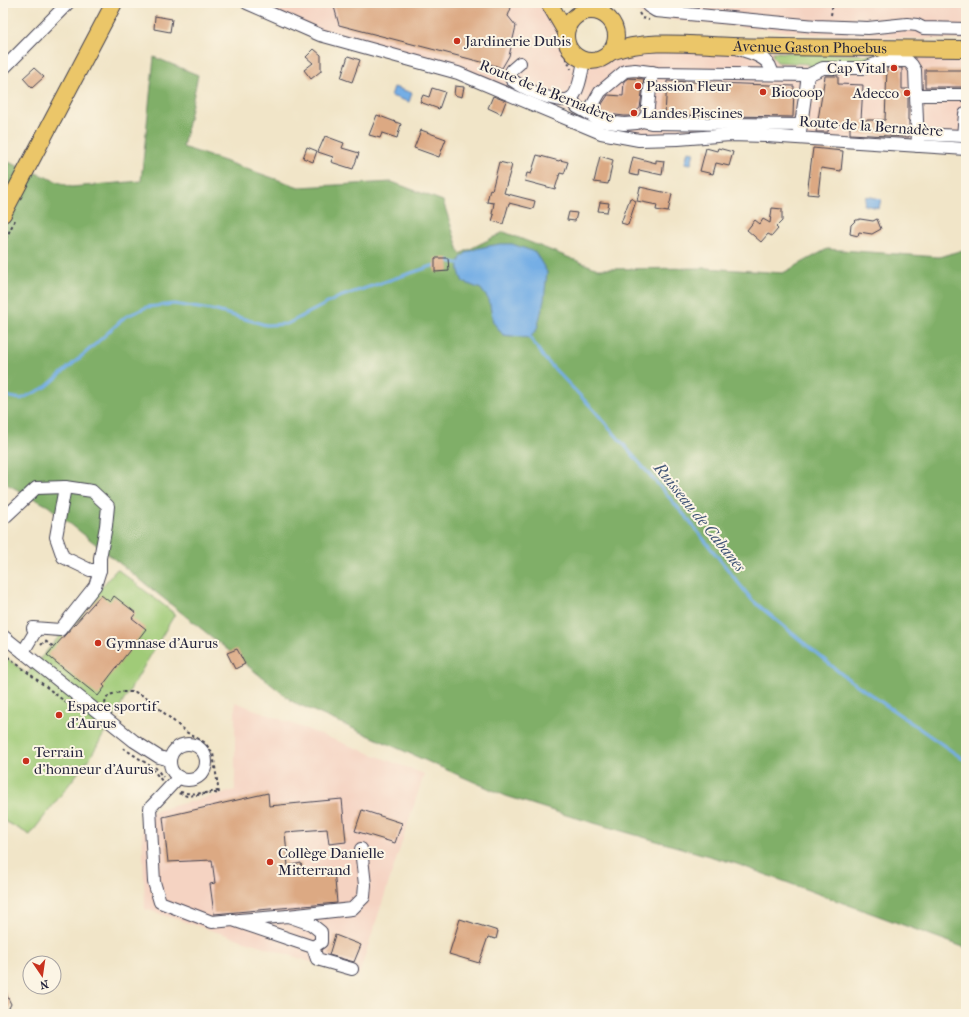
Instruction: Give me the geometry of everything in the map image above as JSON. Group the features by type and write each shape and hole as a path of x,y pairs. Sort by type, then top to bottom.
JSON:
{"main road":[{"path":"3,214 114,3"},
{"path":"549,3 566,32"},
{"path":"553,3 579,7 585,12 603,8 607,17 615,28 616,37 615,45 606,57 592,61 584,60 572,53 566,39 566,32 579,7"},
{"name":"Avenue Gaston Phoebus","path":"615,28 654,44"},
{"name":"Avenue Gaston Phoebus","path":"611,52 620,48 634,45 654,44 966,49"}],"street":[{"path":"3,69 68,3"},
{"name":"Route de la Bernadère","path":"247,3 320,35 458,73 600,133 640,140 678,140 730,135 918,140 964,149"},
{"path":"648,6 656,11 791,24 868,28 907,24 917,25 923,28 966,29"},
{"path":"733,46 764,59 769,63 772,74"},
{"path":"520,64 514,68 511,73 511,78 516,83 549,98 562,101 571,98 578,87 584,60"},
{"path":"588,113 600,92 625,72 635,70 652,72 808,75 823,68 864,68 884,61 908,61 915,70 918,140 963,136"},
{"path":"571,98 577,107 599,121 624,124 637,123 642,121 647,115 652,72"},
{"path":"800,138 808,75"},
{"path":"916,95 966,95"},
{"path":"964,149 963,136 965,114"},
{"path":"642,121 651,123 801,125"},
{"path":"65,487 56,537 63,557 95,570"},
{"path":"3,519 36,488 65,487 92,491 108,506 100,558 86,588 53,629 34,628 35,632 23,652"},
{"path":"3,636 134,741 159,757 170,760"},
{"path":"186,744 193,744 199,747 206,758 206,764 200,774 190,780 179,777 174,773 171,767 171,754 175,749 186,744"},
{"path":"179,777 150,808 154,882 160,902 212,922 352,909 364,897 365,885 361,849"},
{"path":"288,916 311,924 321,932 321,942 313,947"},
{"path":"234,920 313,947"},
{"path":"313,947 317,959 352,969"}],"path":[{"path":"105,704 109,695 121,692 135,692 146,697 186,732 204,742 214,753 219,794"}],"shaded area":[{"path":"247,3 549,3 572,53 584,61 599,60 606,57 611,52 966,49 966,149 766,136 639,140 491,86 320,35"},
{"path":"623,3 966,3 966,40 832,36 646,17"},
{"name":"Collège Danielle Mitterrand","path":"235,702 424,774 358,977 145,909 142,814 235,790"}],"green space":[{"path":"773,52 882,55 882,59 809,71 809,64 777,62 772,55"},
{"path":"154,57 198,75 183,147 299,187 392,182 443,201 460,254 504,232 598,269 706,268 783,273 827,249 939,257 966,249 966,948 737,864 566,815 506,796 293,702 48,506 3,482 3,160 71,187 141,181"},
{"name":"Espace sportif d'Aurus","path":"117,569 175,614 91,756 30,835 3,820 3,655 27,674"}],"water":[{"path":"394,87 412,93 409,102 391,96"},
{"path":"688,151 694,152 691,164 685,163"},
{"path":"866,196 881,199 879,208 864,205"},
{"path":"500,244 512,244 535,252 547,272 544,300 537,329 530,338 503,335 493,322 489,300 481,289 463,282 459,271 459,263 466,253"}],"building":[{"name":"Jardinerie Dubis","path":"333,3 505,3 511,8 508,16 516,26 509,56 502,68 339,25"},
{"path":"155,16 172,19 170,32 154,29"},
{"path":"314,49 321,55 321,71 311,79 304,70 313,63 306,57"},
{"path":"348,56 360,60 352,82 341,78"},
{"path":"34,68 44,77 32,88 23,78"},
{"path":"887,68 902,68 902,89 908,89 909,137 850,134 850,126 829,123 828,132 816,132 825,76 838,76 838,84 863,85 861,120 885,120"},
{"path":"925,70 966,70 966,87 925,87"},
{"path":"628,78 644,79 640,108 631,116 601,113 602,104 608,95 623,96 624,81"},
{"path":"667,81 794,86 793,117 665,115"},
{"path":"455,86 464,87 462,97 454,95"},
{"path":"432,88 445,92 439,109 420,102 423,95 429,97"},
{"path":"493,96 506,101 501,114 488,108"},
{"path":"377,115 401,124 397,138 382,133 380,138 369,135"},
{"path":"421,130 446,139 439,157 414,148"},
{"path":"325,136 344,143 342,148 359,153 353,169 331,162 333,157 318,152"},
{"path":"307,147 317,151 313,162 303,158"},
{"path":"706,148 717,151 718,148 733,152 729,166 716,163 713,174 700,171"},
{"path":"813,148 843,151 841,171 821,168 818,195 807,194"},
{"path":"537,155 568,162 564,174 560,173 555,189 525,181 527,173 531,174"},
{"path":"600,156 613,160 608,184 594,182"},
{"path":"633,157 656,163 656,160 664,161 662,175 639,170 638,176 629,174"},
{"path":"499,162 512,165 504,193 535,201 533,209 509,203 503,224 492,221 494,215 492,214 494,203 487,202 490,189 492,190"},
{"path":"640,187 672,194 668,212 656,210 657,205 637,201"},
{"path":"630,198 636,201 628,225 621,223"},
{"path":"600,202 609,203 607,212 598,211"},
{"path":"772,208 782,209 782,221 776,227 778,229 772,236 768,234 761,242 747,230 755,220 760,224 763,219 770,223"},
{"path":"569,212 577,213 575,221 567,220"},
{"path":"860,219 873,221 877,219 881,229 872,234 859,232 858,236 850,234 851,225 856,220"},
{"path":"435,258 448,258 449,271 435,272"},
{"name":"Gymnase d'Aurus","path":"101,595 110,602 114,596 136,613 132,618 146,629 103,685 105,687 98,696 47,655"},
{"path":"237,649 245,664 235,669 227,653"},
{"path":"268,793 269,806 342,799 346,842 329,844 327,829 285,832 288,866 301,863 303,872 334,869 337,903 214,914 210,884 215,883 212,860 168,862 163,817"},
{"path":"362,810 402,823 395,843 355,831"},
{"path":"460,919 498,931 496,939 488,937 479,963 449,954"},
{"path":"335,935 361,945 354,962 329,955"},
{"path":"3,988 11,1004 6,1014 3,1014"}],"waterway":[{"name":"Ruisseau de Cabanes","path":"448,261 462,264"},
{"name":"Ruisseau de Cabanes","path":"3,393 10,397 21,399 46,387 125,317 147,307 174,304 217,311 266,325 287,324 339,297 435,265"},
{"name":"Ruisseau de Cabanes","path":"528,334 544,358 594,410 686,517 752,600 844,676 966,761"}],"place":[{"name":"Jardinerie Dubis","path":"457,41"},
{"name":"Cap Vital","path":"894,68"},
{"name":"Passion Fleur","path":"638,86"},
{"name":"Biocoop","path":"763,92"},
{"name":"Adecco","path":"907,93"},
{"name":"Landes Piscines","path":"634,113"},
{"name":"Gymnase d'Aurus","path":"98,643"},
{"name":"Espace sportif d'Aurus","path":"59,715"},
{"name":"Terrain d'honneur d'Aurus","path":"26,761"},
{"name":"Collège Danielle Mitterrand","path":"270,862"}]}
